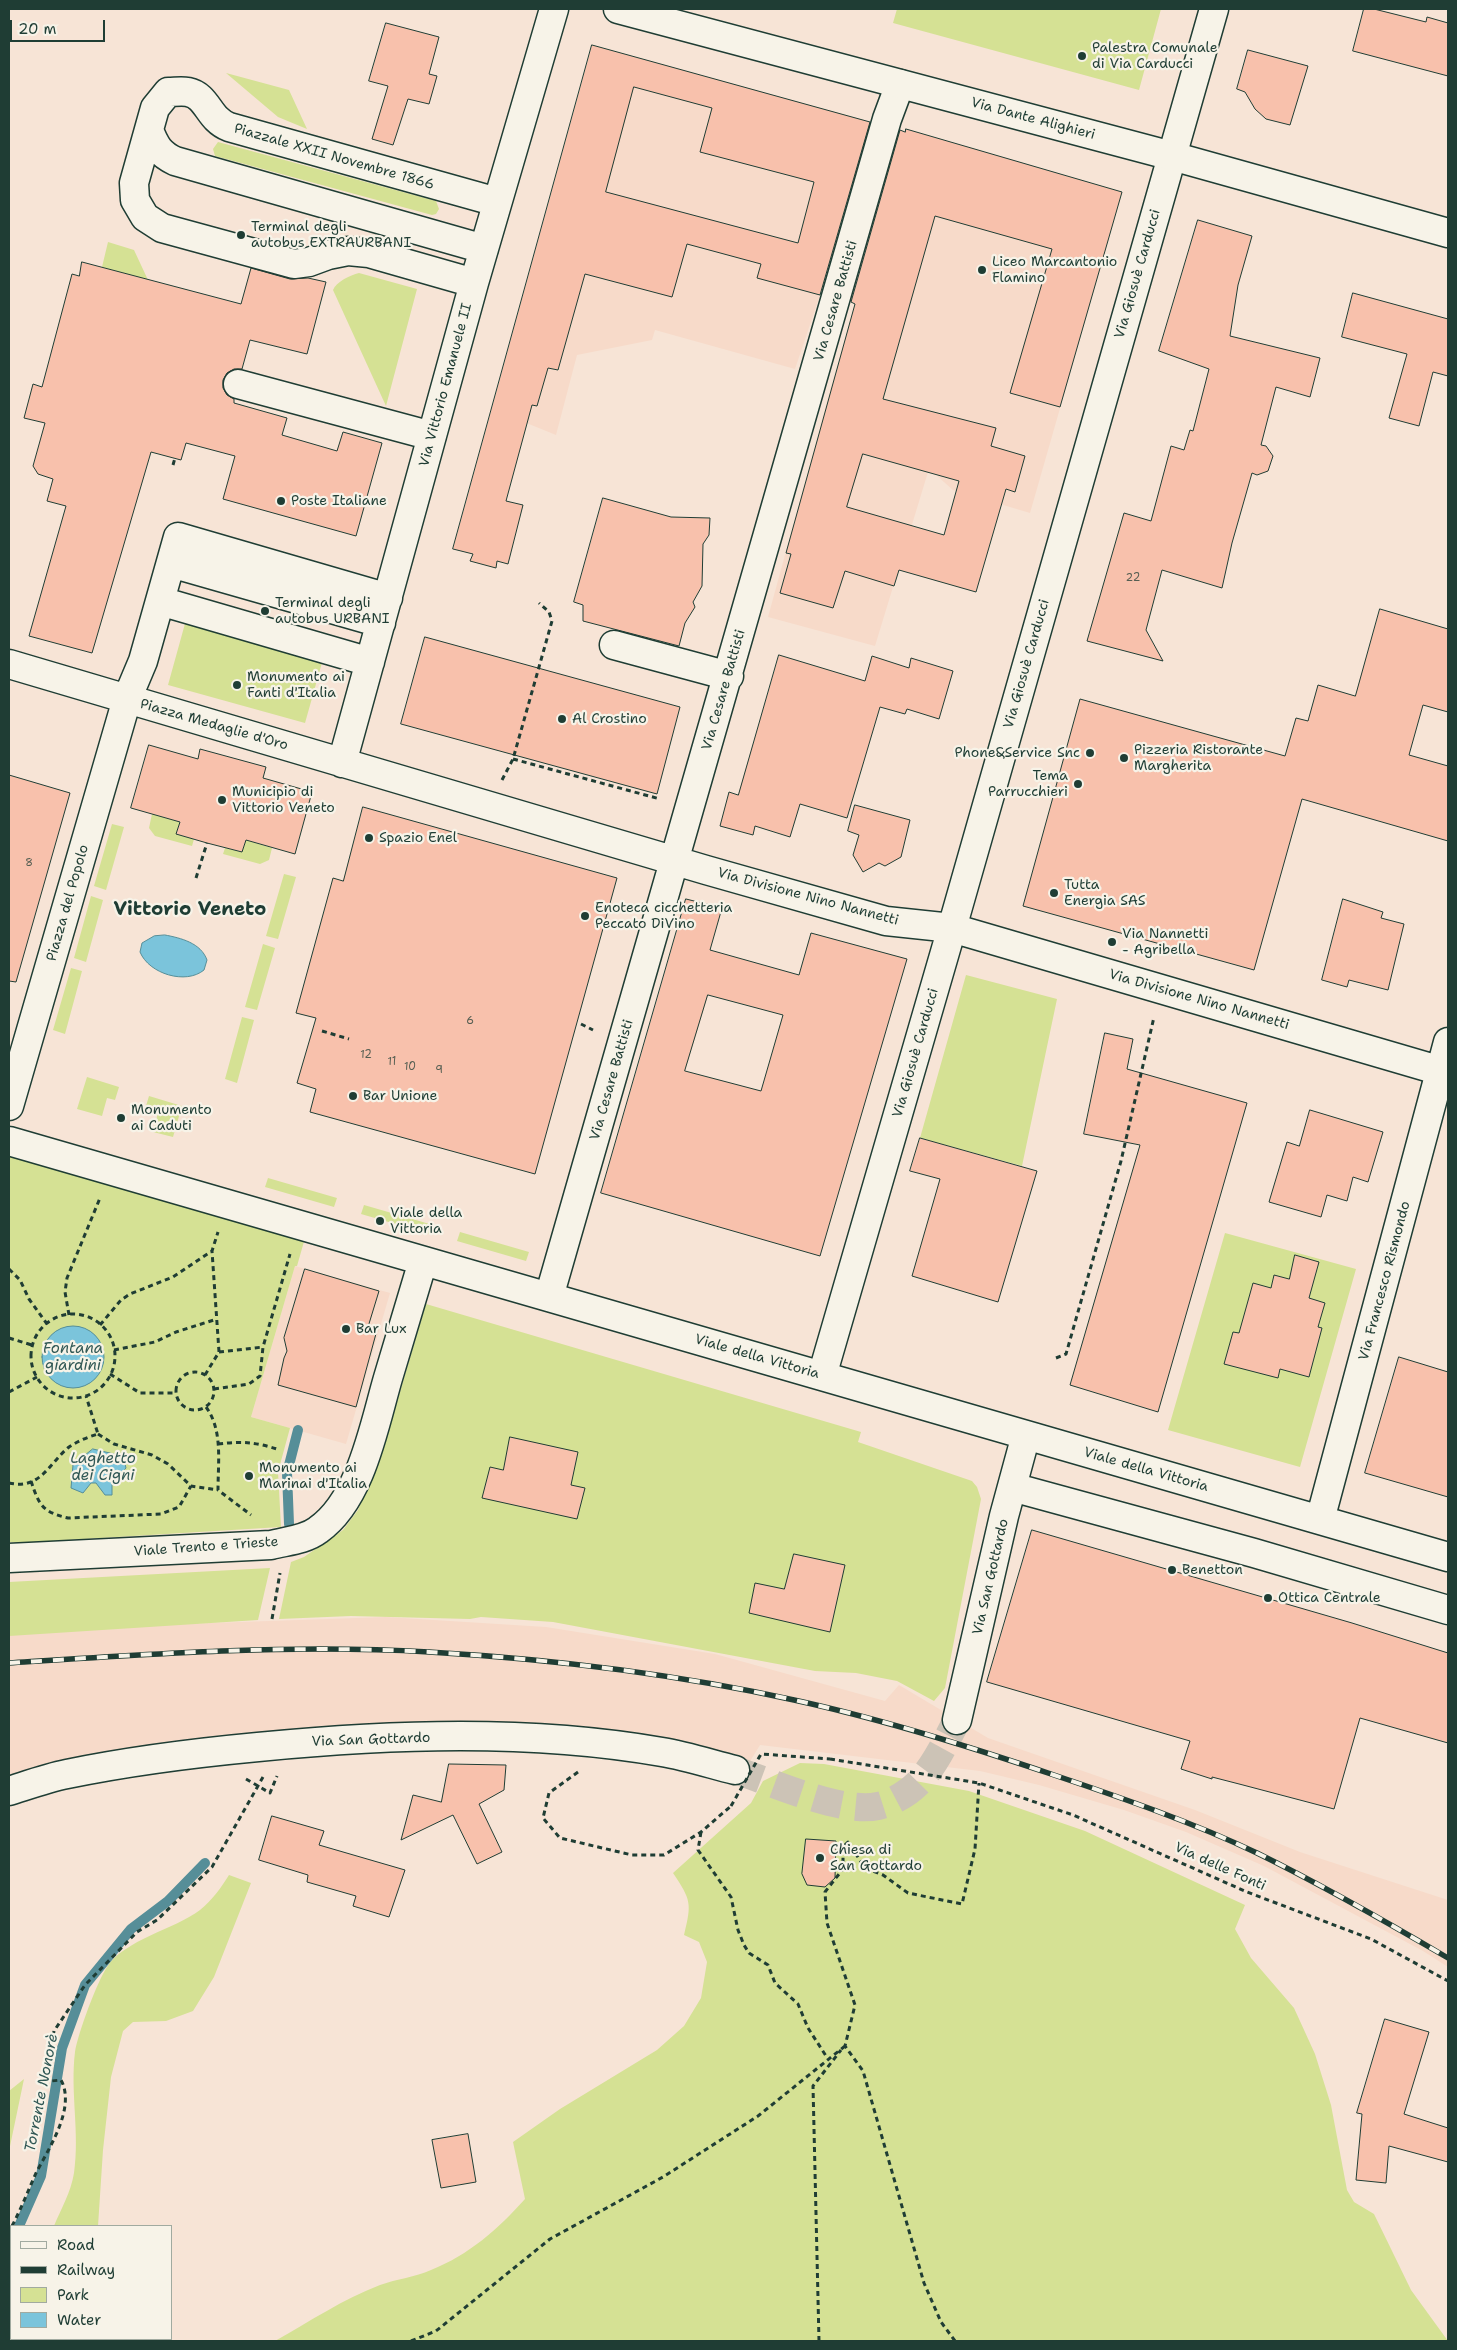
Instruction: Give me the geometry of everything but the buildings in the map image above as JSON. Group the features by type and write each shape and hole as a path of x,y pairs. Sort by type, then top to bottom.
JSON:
{"street":[{"name":"Via Vittorio Emanuele II","path":"342,763 474,283 554,9"},
{"name":"Via Dante Alighieri","path":"618,9 1172,156 1448,233"},
{"name":"Via Giosuè Carducci","path":"822,1376 846,1300 1214,9"},
{"name":"Via Cesare Battisti","path":"549,1297 888,119 900,84"},
{"name":"Piazzale XXII Novembre 1866","path":"474,283 369,253 348,251 328,255 309,262 294,264 162,228 145,218 135,200 134,183 155,108 168,92 189,92 206,103 212,116 220,124 497,202"},
{"path":"149,130 155,146 162,155 175,161 484,249"},
{"path":"238,384 432,436"},
{"name":"Piazza Medaglie d'Oro","path":"342,763 127,699 143,661 178,537 385,610"},
{"path":"171,563 385,610"},
{"path":"160,601 370,662"},
{"path":"614,645 729,676"},
{"path":"9,664 127,699"},
{"name":"Piazza del Popolo","path":"9,1106 127,699"},
{"name":"Via Divisione Nino Nannetti","path":"342,763 674,861 886,921 952,928 1444,1072"},
{"name":"Via Francesco Rismondo","path":"1320,1520 1444,1072 1448,1042"},
{"name":"Viale della Vittoria","path":"9,1141 1448,1557"},
{"name":"Viale Trento e Trieste","path":"9,1558 271,1545 300,1538 317,1531 345,1501 363,1461 423,1261"},
{"name":"Via San Gottardo","path":"957,1720 1026,1435"},
{"path":"1012,1487 1254,1553 1448,1610"},
{"name":"Via San Gottardo","path":"9,1791 66,1774 186,1754 326,1740 429,1737 608,1744 663,1752 735,1770"}],"path":[{"path":"173,466 175,458"},
{"path":"500,783 513,759 552,621 549,612 539,603"},
{"path":"513,759 661,799"},
{"path":"196,878 207,843"},
{"path":"1056,1358 1066,1354 1122,1161 1154,1015"},
{"path":"581,1024 593,1030"},
{"path":"322,1031 349,1039"},
{"path":"70,1315 64,1292 67,1278 100,1198"},
{"path":"205,1375 219,1352 212,1250 218,1231"},
{"path":"100,1325 121,1300 130,1294 173,1278 212,1250"},
{"path":"214,1389 249,1384 260,1376 263,1347 291,1251"},
{"path":"9,1269 20,1280 29,1299 47,1324"},
{"path":"70,1315 86,1317 100,1325 109,1336 113,1346 114,1366 98,1390 86,1396 59,1396 48,1391 37,1377 31,1359 32,1345 38,1334 47,1324 56,1318 70,1315"},
{"path":"114,1350 156,1342 176,1332 217,1319"},
{"path":"9,1338 32,1345"},
{"path":"219,1352 263,1347"},
{"path":"195,1372 205,1375 211,1380 214,1389 213,1398 206,1407 199,1410 186,1408 178,1399 176,1393 179,1381 188,1373 195,1372"},
{"path":"110,1374 140,1393 176,1393"},
{"path":"9,1392 37,1377"},
{"path":"86,1396 98,1434 114,1444 152,1455 168,1464 192,1486 218,1490 252,1516"},
{"path":"206,1407 213,1416 218,1444 218,1490"},
{"path":"9,1483 32,1481 50,1470 69,1447 98,1434"},
{"path":"218,1444 243,1441 258,1443 280,1450"},
{"path":"32,1481 39,1503 44,1509 54,1515 68,1518 161,1514 179,1507 192,1486"},
{"path":"272,1619 280,1572"},
{"name":"Via delle Fonti","path":"701,1832 731,1806 761,1754 830,1759 979,1783 1073,1815 1247,1892 1371,1939 1448,1981"},
{"path":"581,1770 549,1793 543,1818 560,1838 632,1855 664,1855 701,1832"},
{"path":"819,2341 813,2086 845,2046 855,2006 827,1923 825,1892 843,1870 844,1846 848,1842 865,1868 882,1874 908,1893 962,1904 975,1849 979,1783"},
{"path":"13,2225 36,2174 59,2132 66,2089 61,2080 51,2081 46,2076 54,2032 86,1984 137,1932 157,1920 212,1867 259,1787"},
{"path":"701,1832 698,1850 731,1897 738,1930 744,1945 749,1953 768,1965 775,1983 798,2004 808,2028 828,2060"},
{"path":"411,2341 436,2331 550,2239 662,2176 758,2116 845,2046"},
{"path":"845,2046 863,2071 924,2283 941,2322 955,2341"}],"shaded area":[{"path":"592,45 868,121 820,295 795,369 655,330 652,340 577,355 556,435 492,409"},
{"name":"Liceo Marcantonio Flamino","path":"906,129 1122,192 1030,513 953,490 936,475 928,472 875,646 768,617 831,387"},
{"path":"295,1266 390,1293 346,1444 251,1417"},
{"path":"9,1582 181,1624 386,1617 546,1627 715,1654 885,1701 899,1685 988,1738 1195,1810 1300,1852 1448,1900 1448,1967 1423,1951 1264,1866 1186,1832 1124,1810 1039,1785 980,1771 760,1745 749,1763 706,1751 563,1731 9,1780"}],"green space":[{"name":"Palestra Comunale di Via Carducci","path":"897,9 1161,9 1139,90 893,23"},
{"path":"226,73 289,90 307,129 278,117"},
{"path":"218,142 436,201 439,209 436,214 432,215 215,156 213,149"},
{"path":"108,242 134,250 148,280 102,267"},
{"path":"359,273 417,289 386,406 333,290 344,279"},
{"path":"186,620 323,659 305,723 168,685"},
{"path":"152,814 180,822 176,834 194,839 192,846 155,836 149,828"},
{"path":"112,824 124,827 106,890 94,886"},
{"path":"246,840 272,848 269,860 260,864 223,854 225,848 242,852"},
{"path":"284,874 296,877 278,939 266,936"},
{"path":"91,896 103,900 86,962 74,958"},
{"path":"263,944 275,948 257,1010 245,1007"},
{"path":"71,968 82,971 65,1034 53,1030"},
{"path":"966,975 1057,999 1022,1166 920,1138"},
{"path":"242,1017 254,1020 237,1083 225,1079"},
{"path":"87,1077 119,1087 115,1100 107,1098 102,1116 77,1109"},
{"path":"149,1096 182,1106 173,1137 153,1132 159,1109 146,1106"},
{"path":"9,1153 305,1238 251,1417 290,1428 278,1472 281,1527 19,1543 9,1542"},
{"path":"268,1178 337,1198 334,1207 265,1187"},
{"path":"364,1205 433,1225 430,1234 361,1214"},
{"path":"460,1232 529,1252 526,1261 457,1241"},
{"path":"1225,1233 1356,1269 1300,1467 1168,1430"},
{"path":"426,1304 861,1432 858,1442 972,1481 977,1487 981,1499 945,1688 934,1701 897,1681 856,1673 815,1671 553,1622 481,1617 470,1619 351,1616 279,1619 291,1562 304,1557 343,1530 358,1510 383,1449"},
{"path":"270,1568 258,1620 9,1636 9,1582"},
{"path":"800,1763 824,1764 969,1791 1085,1831 1245,1905 1235,1929 1251,1958 1294,2008 1315,2054 1331,2105 1347,2190 1354,2202 1374,2214 1411,2290 1448,2341 275,2341 353,2297 380,2285 419,2274 445,2264 482,2240 525,2199 513,2142 560,2109 657,2050 684,2026 701,1998 707,1962 699,1942 684,1935 689,1908 688,1902 673,1873 751,1803 763,1781"},
{"path":"229,1875 251,1883 214,1977 193,2011 166,2021 133,2022 123,2031 111,2077 103,2150 98,2225 54,2225 73,2180 76,2158 75,2052 93,1995 103,1974 107,1967 125,1949 190,1917 216,1894"},
{"path":"24,2079 9,2151 9,2091"},
{"path":"10,2330 10,2340 84,2341 9,2341"}],"water":[{"path":"165,935 190,942 200,949 207,960 204,970 188,977 178,977 159,971 151,966 140,952 142,943 154,936"},
{"name":"Fontana giardini","path":"67,1326 79,1326 95,1335 102,1345 104,1357 102,1369 95,1379 79,1388 67,1388 56,1383 47,1374 42,1363 42,1351 47,1340 56,1331"},
{"name":"Laghetto dei Cigni","path":"93,1449 114,1454 124,1460 126,1468 112,1483 112,1495 105,1495 96,1483 91,1483 83,1493 71,1488 73,1465"}],"waterway":[{"path":"289,1524 287,1473 298,1430"},
{"name":"Torrente Nonorè","path":"19,2225 41,2176 62,2048 85,1985 131,1929 168,1901 205,1863"}],"tunnel":[{"path":"735,1770 826,1801 863,1807 878,1806 901,1796 920,1781 936,1759 957,1720"}],"railway":[{"path":"9,1663 219,1651 324,1649 429,1652 567,1663 659,1675 794,1700 827,1707 925,1734 1022,1764 1157,1811 1207,1831 1281,1865 1448,1958"}],"place":[{"name":"Palestra Comunale di Via Carducci","path":"1082,56"},
{"name":"Terminal degli autobus EXTRAURBANI","path":"241,235"},
{"name":"Liceo Marcantonio Flamino","path":"982,270"},
{"name":"Poste Italiane","path":"281,501"},
{"name":"Terminal degli autobus URBANI","path":"265,611"},
{"name":"Monumento ai Fanti d'Italia","path":"237,685"},
{"name":"Al Crostino","path":"562,719"},
{"name":"Phone&Service Snc","path":"1090,753"},
{"name":"Pizzeria Ristorante Margherita","path":"1124,758"},
{"name":"Tema Parrucchieri","path":"1078,784"},
{"name":"Municipio di Vittorio Veneto","path":"222,800"},
{"name":"Spazio Enel","path":"369,838"},
{"name":"Tutta Energia SAS","path":"1054,893"},
{"name":"Enoteca cicchetteria Peccato DiVino","path":"585,916"},
{"name":"Via Nannetti - Agribella","path":"1112,942"},
{"name":"Bar Unione","path":"353,1096"},
{"name":"Monumento ai Caduti","path":"121,1118"},
{"name":"Viale della Vittoria","path":"380,1221"},
{"name":"Bar Lux","path":"346,1329"},
{"name":"Monumento ai Marinai d'Italia","path":"249,1476"},
{"name":"Benetton","path":"1172,1570"},
{"name":"Ottica Centrale","path":"1268,1598"},
{"name":"Chiesa di San Gottardo","path":"820,1858"}],"district":[{"name":"Vittorio Veneto","path":"190,910"}]}
